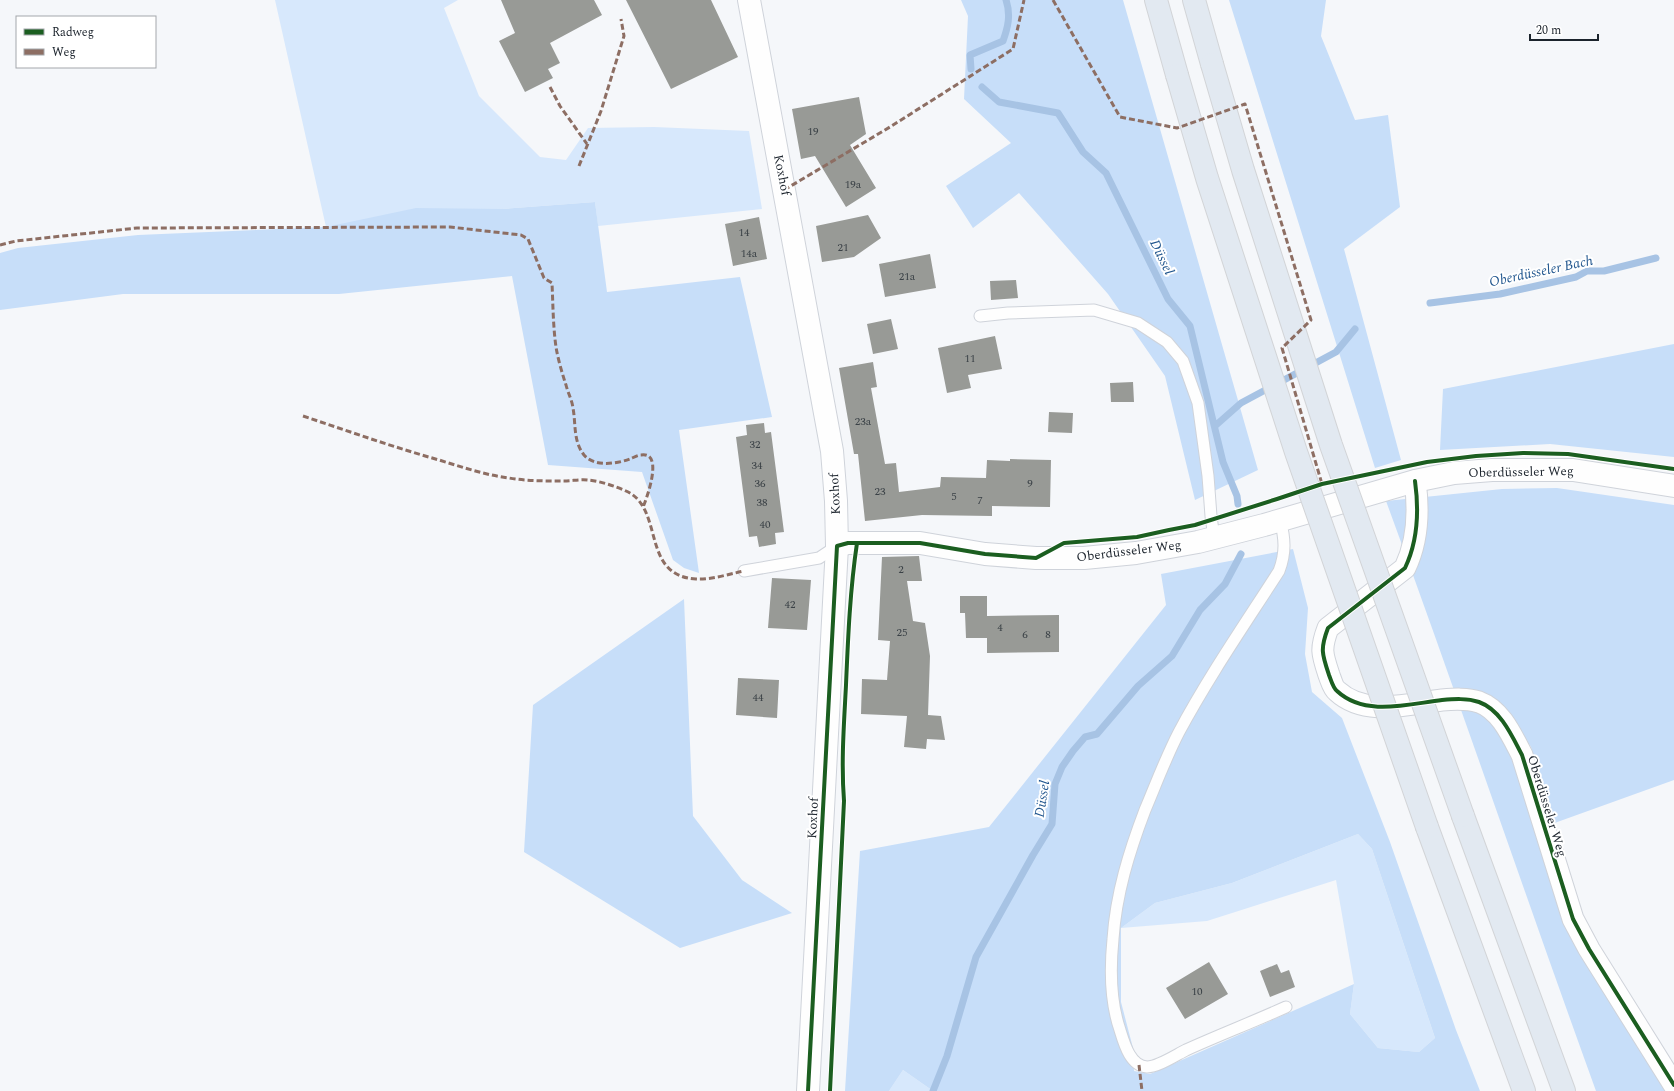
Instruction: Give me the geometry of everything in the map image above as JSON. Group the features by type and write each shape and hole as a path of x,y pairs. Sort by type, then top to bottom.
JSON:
{"highway":[{"path":"1156,0 1207,178 1296,452 1427,827 1524,1091"},
{"path":"1194,0 1245,178 1331,445 1463,816 1564,1091"}],"main road":[{"name":"Koxhof","path":"749,0 832,451 836,501 836,546 808,1091"},
{"name":"Oberdüsseler Weg","path":"836,546 848,543 920,544 985,554 1036,558 1084,558 1136,553 1198,542 1415,481 1454,474 1492,470 1573,470 1674,486"}],"street":[{"name":"Oberdüsseler Weg","path":"1415,481 1418,509 1414,548 1405,568 1328,628 1323,641 1322,655 1333,684 1336,690 1359,704 1377,707 1456,699 1479,702 1496,714 1511,735 1522,755 1573,918 1589,949 1674,1085"}],"lane":[{"path":"980,316 1008,313 1094,310 1138,323 1167,342 1183,361 1198,403 1208,476 1214,538"},
{"path":"1280,520 1284,535 1285,553 1280,571 1202,691 1178,733 1161,769 1131,846 1117,909 1111,956 1116,1019 1123,1041 1130,1056 1139,1065 1147,1067 1154,1066 1286,1007"},
{"path":"744,571 819,558 836,546"}],"shaded area":[{"path":"275,0 458,0 444,8 479,96 540,157 566,160 588,128 654,127 749,131 762,209 598,226 595,202 502,209 326,227"},
{"path":"961,0 1123,0 1258,470 1195,500 1165,376 1108,294 1019,193 973,228 946,186 1011,143 964,99 968,16"},
{"path":"1229,0 1326,0 1321,36 1355,120 1388,115 1400,207 1344,249 1401,460 1375,468"},
{"path":"595,202 607,292 740,277 772,417 679,430 699,573 684,568 673,560 642,472 548,465 512,276 339,294 123,294 0,310 0,253 18,248 138,235 326,227 416,208 502,209"},
{"path":"1674,344 1674,457 1550,444 1440,450 1443,389"},
{"path":"1557,488 1674,505 1674,780 1549,825 1531,747 1506,710 1533,810 1667,1091 1596,1091 1386,501 1502,489"},
{"path":"1293,549 1308,608 1305,654 1312,692 1342,718 1390,842 1456,1030 1480,1091 933,1091 903,1070 889,1091 845,1091 860,851 989,827 1166,605 1161,574","holes":["1358,834 1372,849 1435,1038 1419,1052 1378,1048 1350,1014 1354,984 1150,1074 1134,1071 1133,1048 1121,1002 1121,928 1155,903 1232,883"]},
{"path":"684,599 693,816 742,880 792,913 680,948 524,852 533,705"},
{"path":"1358,834 1372,849 1435,1038 1419,1052 1378,1048 1350,1014 1354,984 1336,880 1207,921 1121,928 1155,903 1232,883"},
{"path":"903,1070 933,1091 889,1091"}],"building":[{"path":"501,0 594,0 602,15 550,43 560,63 548,69 553,78 525,92 499,41 515,33"},
{"path":"626,0 711,0 738,57 671,89"},
{"path":"859,97 866,134 850,145 876,188 846,207 815,156 801,159 792,109"},
{"path":"868,215 881,238 854,257 822,262 816,226"},
{"path":"759,217 767,259 733,266 725,224"},
{"path":"930,254 936,288 885,297 879,264"},
{"path":"1016,280 1018,298 991,300 990,281"},
{"path":"891,319 898,349 873,354 867,324"},
{"path":"995,336 1002,369 968,375 971,388 947,393 938,348"},
{"path":"873,362 877,387 871,388 885,464 896,463 899,492 940,487 941,477 986,478 987,460 1051,460 1050,507 992,506 992,516 922,515 865,521 858,454 854,454 839,368"},
{"path":"1133,382 1134,402 1111,402 1110,383"},
{"path":"1049,412 1073,413 1072,433 1048,432"},
{"path":"764,423 765,433 771,432 784,532 775,533 776,544 759,547 757,536 749,537 736,437 747,435 746,425"},
{"path":"919,556 922,581 907,581 913,621 925,623 930,656 928,715 941,716 945,740 927,739 926,749 904,747 907,716 861,714 862,679 887,680 890,641 878,640 882,557"},
{"path":"772,578 811,580 807,630 768,628"},
{"path":"960,596 987,596 987,616 1059,615 1059,652 987,653 987,638 966,638 965,613 960,613"},
{"path":"738,678 779,680 777,718 736,715"},
{"path":"1209,962 1228,994 1185,1019 1166,988"},
{"path":"1277,964 1281,973 1289,970 1295,987 1270,997 1260,971"}],"waterway":[{"name":"Düssel","path":"971,69 970,55 1003,41 1008,21 1008,5 1006,0"},
{"name":"Düssel","path":"982,87 999,102 1058,113 1083,152 1106,173 1168,299 1190,326 1223,462 1237,496 1238,504"},
{"name":"Oberdüsseler Bach","path":"1430,303 1500,294 1576,277 1587,271 1604,271 1656,258"},
{"name":"Oberdüsseler Bach","path":"1215,426 1241,403 1336,352 1355,329"},
{"name":"Düssel","path":"933,1091 947,1056 976,957 1052,824 1055,784 1062,767 1085,737 1097,734 1138,686 1172,656 1200,610 1225,584 1241,554"}],"marked path":[{"path":"784,190 890,127 1013,49 1024,0"},
{"path":"1053,0 1120,117 1177,128 1245,104 1311,320 1282,348 1322,484"},
{"path":"579,166 601,111 624,36 621,19"},
{"path":"550,87 560,106 587,144"},
{"path":"0,245 16,241 137,228 450,227 521,235 528,239 544,278 552,283 556,347 572,405 576,438 580,450 588,459 599,463 618,462 640,455 648,456 652,460 653,467 648,495 643,507"},
{"path":"303,416 405,450 491,475 530,480 588,480 597,481 612,486 626,491 638,500 646,512 660,554 667,566 679,575 702,579 714,578 744,571"},
{"path":"1139,1065 1142,1091"}],"cycle path":[{"path":"808,1091 837,546 848,543 920,543 985,554 1036,558 1064,543 1137,537 1195,525 1322,484 1427,462 1476,456 1523,453 1568,454 1674,469"},
{"path":"1415,481 1417,503 1415,536 1413,547 1405,568 1328,628 1324,641 1323,652 1332,684 1336,690 1348,699 1360,704 1387,707 1442,700 1465,699 1479,702 1487,706 1500,717 1522,755 1573,919 1589,949 1674,1085"},
{"path":"830,1091 844,801 843,743 851,596 857,543"}]}
